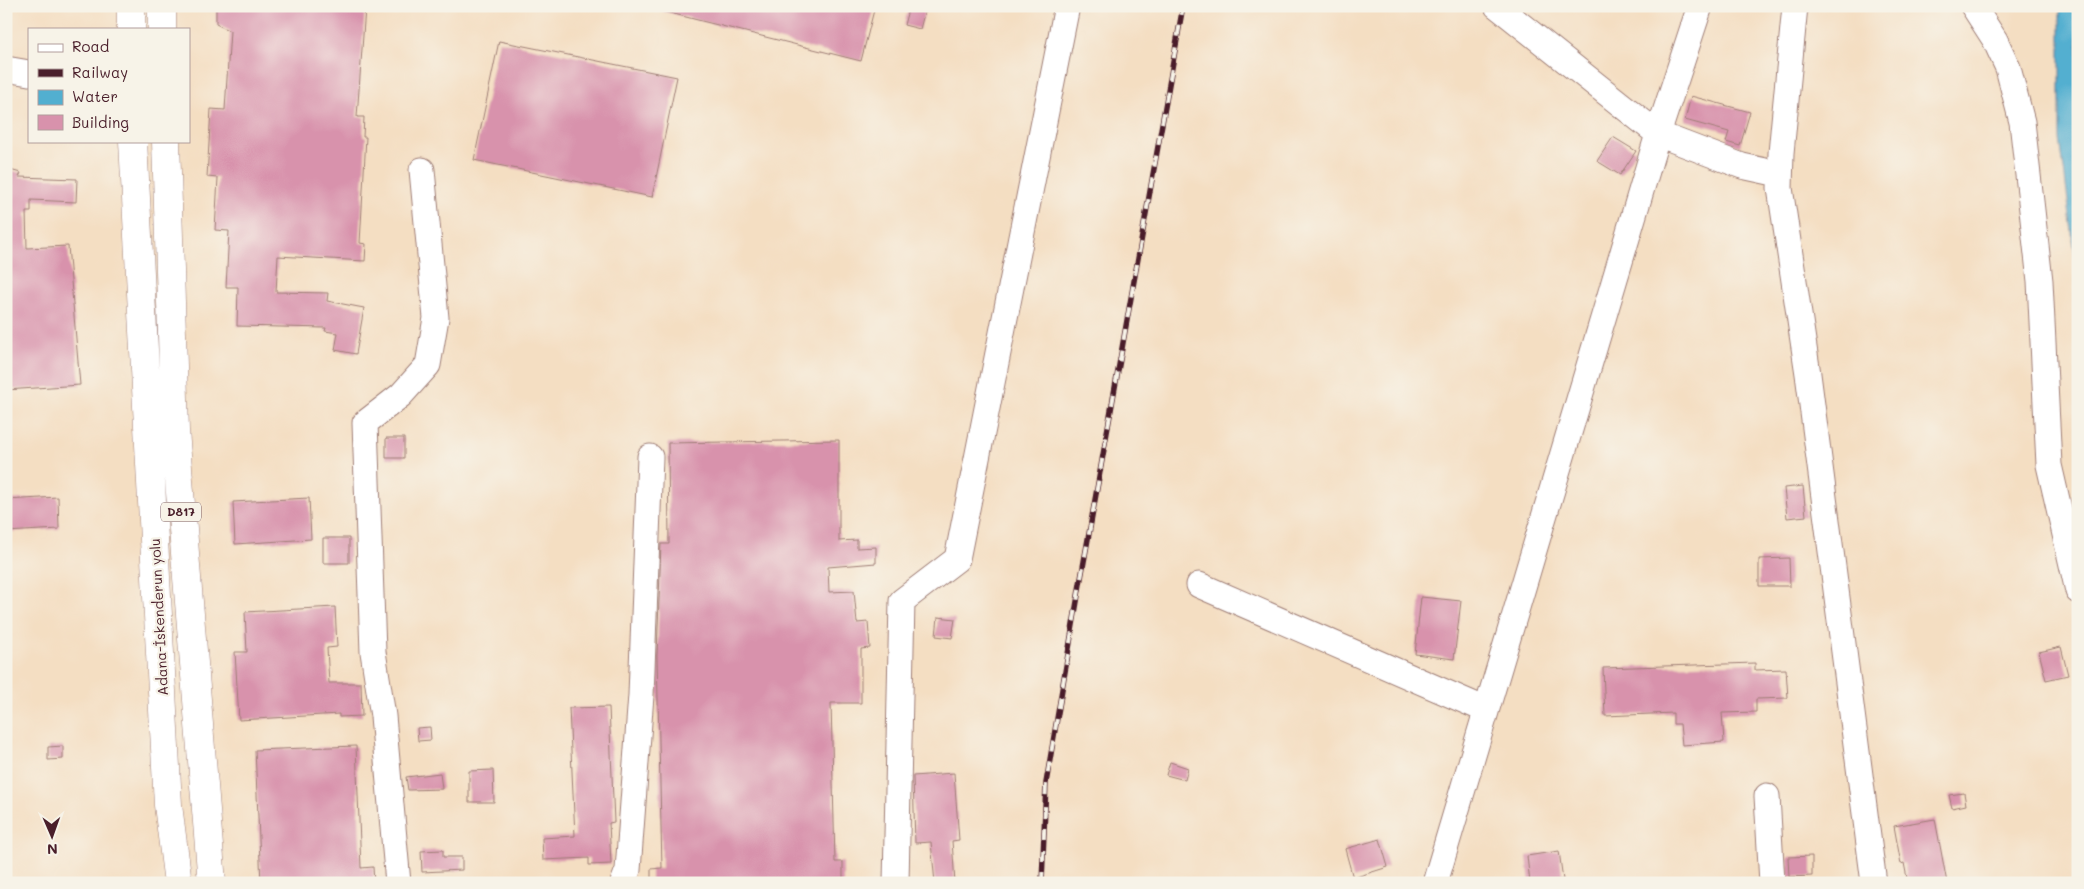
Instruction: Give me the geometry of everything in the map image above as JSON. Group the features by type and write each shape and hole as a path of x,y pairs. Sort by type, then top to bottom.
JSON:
{"highway":[{"path":"131,6 131,28"},
{"path":"162,6 162,28"},
{"name":"Adana-İskenderun yolu","path":"133,142 150,430 168,805 178,883"},
{"name":"D817","path":"166,142 175,430 212,883"}],"street":[{"path":"896,883 902,601 957,559 1067,6"},
{"path":"1497,6 1658,134 1742,166 1779,174"},
{"path":"1435,883 1658,134 1700,6"},
{"path":"1795,6 1779,174 1808,374 1874,883"},
{"path":"1972,6 1995,40 2008,68 2022,122 2040,281 2049,465 2078,591"},
{"path":"6,69 28,74"},
{"path":"126,142 134,183"},
{"path":"398,883 383,716 374,652 366,423 401,395 428,365 436,318 422,170"},
{"path":"623,883 628,870 641,695 650,457"},
{"path":"1199,585 1486,710"},
{"path":"1767,796 1772,883"}],"water":[{"path":"2060,6 2078,6 2078,279 2060,139"}],"building":[{"path":"216,6 365,8 357,117 364,117 363,137 366,137 360,243 366,244 365,261 278,256 276,292 328,293 327,301 364,308 356,354 335,350 338,333 325,331 326,328 237,326 238,287 226,287 229,231 215,230 218,178 207,177 211,109 225,110 230,31 216,24"},
{"path":"663,6 875,6 861,61 662,11"},
{"path":"909,6 925,10 920,29 904,25"},
{"path":"499,41 677,77 652,197 474,160"},
{"path":"1691,96 1750,112 1740,146 1726,142 1729,132 1685,120"},
{"path":"1613,137 1636,151 1620,175 1597,161"},
{"path":"6,169 21,173 19,177 77,179 76,202 31,200 31,212 26,212 27,248 68,246 80,385 6,390 6,249 10,248 9,211 6,210"},
{"path":"386,438 404,438 404,458 386,458"},
{"path":"839,440 839,541 857,540 857,548 876,547 876,563 828,567 829,592 854,591 857,623 868,622 870,648 861,649 861,703 831,703 835,862 843,862 843,883 651,883 651,869 662,868 657,656 661,544 669,544 668,443"},
{"path":"1803,486 1806,516 1787,518 1784,488"},
{"path":"58,497 59,529 6,532 6,500"},
{"path":"309,498 311,539 235,544 233,502"},
{"path":"323,538 349,538 349,563 323,563"},
{"path":"1789,558 1790,586 1759,586 1759,559"},
{"path":"1421,597 1461,601 1454,659 1415,654"},
{"path":"335,607 337,647 327,648 329,683 361,683 362,716 339,717 339,714 239,720 235,652 247,652 245,612"},
{"path":"938,617 955,619 952,638 936,636"},
{"path":"2061,647 2068,675 2046,680 2039,652"},
{"path":"1755,663 1755,670 1786,669 1788,698 1756,699 1756,712 1722,713 1724,742 1682,745 1680,724 1673,724 1673,713 1605,716 1603,668"},
{"path":"609,707 614,822 609,823 611,864 589,865 589,858 543,860 542,838 575,836 569,708"},
{"path":"430,727 431,740 418,741 417,728"},
{"path":"63,746 63,759 48,760 48,747"},
{"path":"356,746 361,868 373,867 374,883 261,883 255,750"},
{"path":"1170,762 1188,768 1185,780 1166,775"},
{"path":"493,770 494,802 469,802 469,771"},
{"path":"440,773 442,789 408,790 406,777"},
{"path":"954,773 959,840 952,841 955,883 935,883 931,842 915,843 913,776"},
{"path":"1964,793 1966,805 1952,808 1949,795"},
{"path":"1935,819 1947,883 1908,883 1904,863 1901,864 1894,826"},
{"path":"1380,839 1388,867 1353,878 1345,849"},
{"path":"443,850 443,857 462,857 462,870 422,872 421,851"},
{"path":"1559,851 1563,880 1530,883 1527,856"},
{"path":"1812,856 1812,876 1789,877 1788,857"}],"railway":[{"path":"1042,883 1046,783 1183,6"}]}
